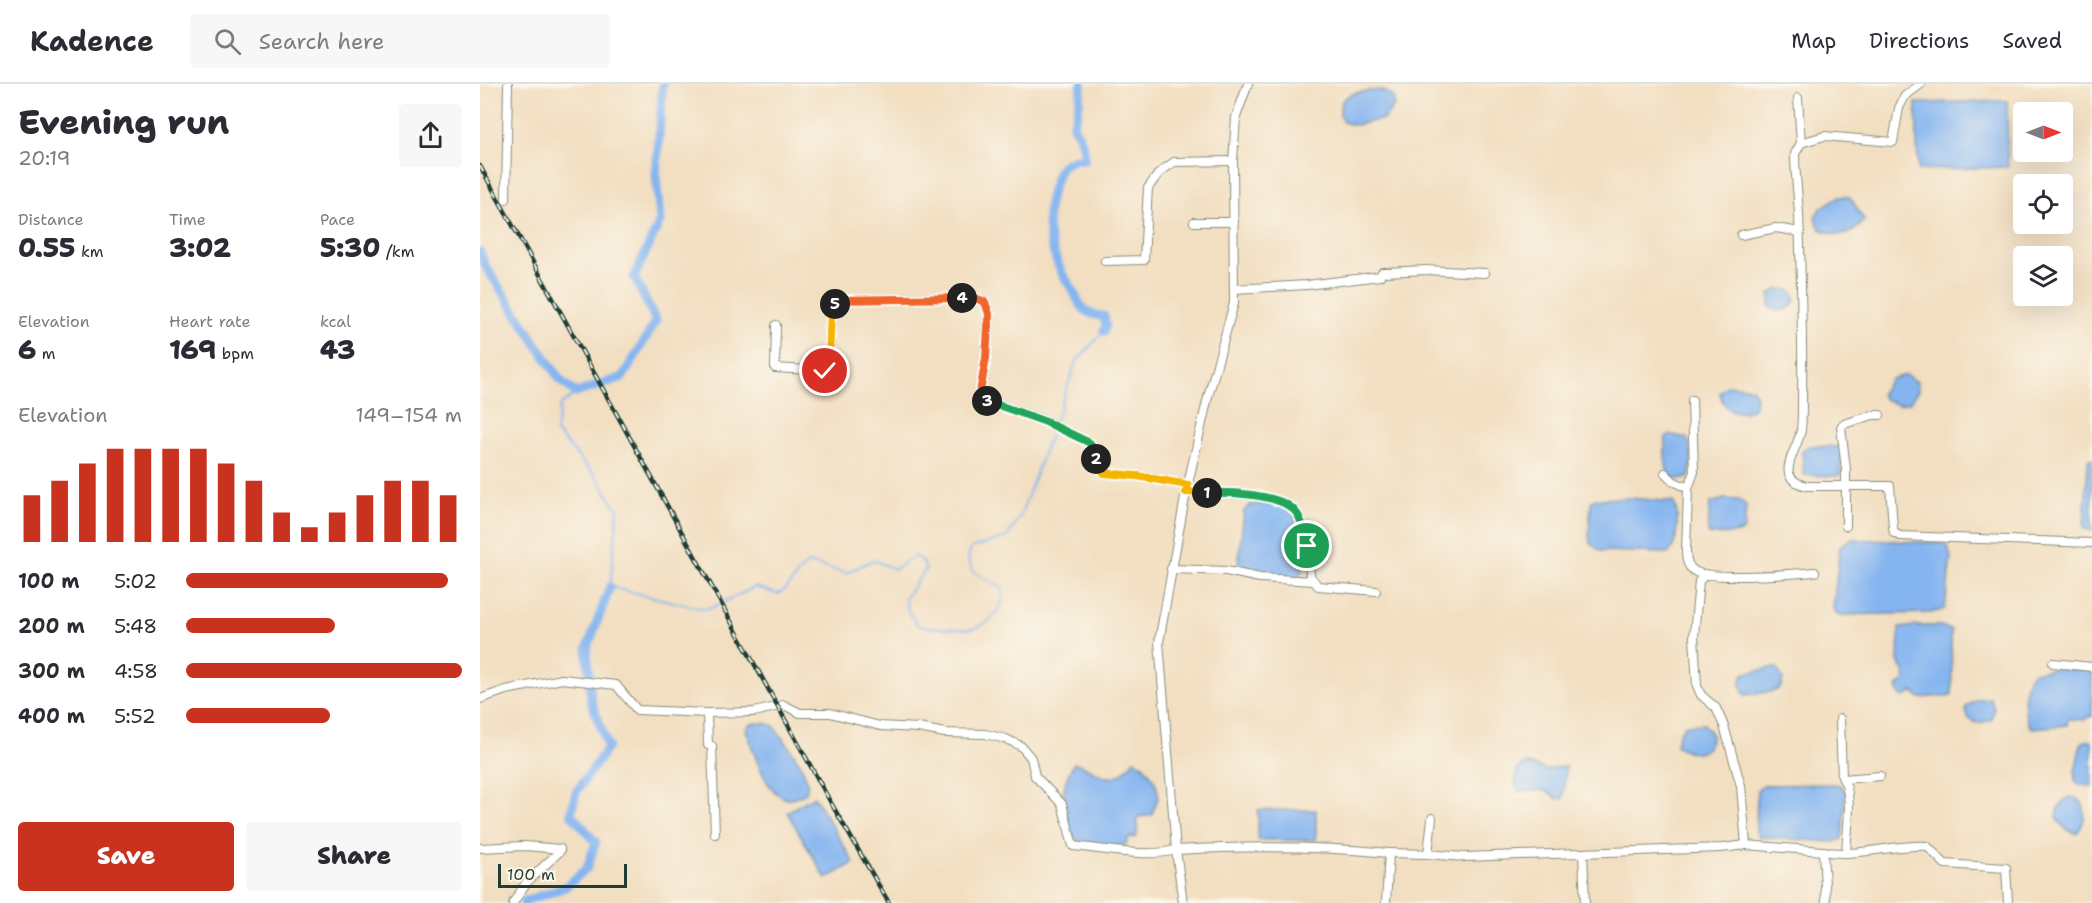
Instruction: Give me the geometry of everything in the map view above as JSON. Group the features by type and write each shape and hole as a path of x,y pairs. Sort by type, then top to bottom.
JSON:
{"street":[{"path":"506,199 508,84"},
{"path":"1184,903 1176,850 1159,642 1187,489 1208,397 1234,303 1233,161 1236,117 1248,84"},
{"path":"1801,143 1824,136 1893,142 1899,108 1905,96 1921,84"},
{"path":"1798,98 1801,143 1795,154 1800,232 1801,432 1790,460 1789,471 1792,479 1797,484 1807,486 1890,486 1893,527 1894,532 1900,536 2010,538 2092,543"},
{"path":"1105,261 1144,260 1148,188 1159,173 1174,162 1233,161"},
{"path":"1194,222 1234,222"},
{"path":"1741,235 1776,228 1800,232"},
{"path":"1234,289 1307,285 1380,276 1382,272 1425,270 1485,273"},
{"path":"776,325 775,368 825,371 829,364 831,308 839,300 975,298 985,302 989,314 986,358 979,398 1046,422 1090,443 1104,473 1137,476 1187,489 1273,498 1285,503 1296,511 1301,521 1310,561 1310,576 1318,586 1376,591"},
{"path":"1692,400 1694,472 1688,488 1686,559 1695,571 1706,574 1815,572"},
{"path":"1846,526 1846,469 1842,425 1880,415"},
{"path":"1665,473 1672,481 1688,488"},
{"path":"1171,569 1226,571 1260,579 1314,581"},
{"path":"1706,574 1699,581 1694,636 1697,686 1701,695 1716,708 1724,726 1741,786 1746,845"},
{"path":"2053,663 2092,667"},
{"path":"480,699 506,690 562,679 616,685 637,710 707,713 754,712 784,705 800,713 830,713 880,726 918,728 945,733 985,734 1006,739 1020,746 1031,758 1035,776 1062,804 1073,846 1134,852 1167,852 1236,846 1332,847 1464,857 1722,848 1746,845 1823,850 1836,854 1911,845 1927,846 1945,864 2006,868 2008,903"},
{"path":"707,713 708,745 712,746 715,834"},
{"path":"1840,719 1842,777 1847,784 1848,804 1846,852"},
{"path":"1843,779 1880,776"},
{"path":"1428,854 1432,818"},
{"path":"480,848 525,846 560,849 560,852 526,883 513,903"},
{"path":"1823,850 1826,903"},
{"path":"1386,903 1389,853"},
{"path":"1583,853 1585,903"}],"water":[{"path":"1380,90 1394,99 1394,106 1384,119 1355,125 1343,122 1340,109 1345,98 1355,93"},
{"path":"2007,101 2008,167 1918,170 1916,103"},
{"path":"1838,197 1850,197 1864,220 1850,233 1833,234 1820,229 1815,216 1821,208"},
{"path":"1779,289 1791,290 1796,298 1793,305 1788,308 1775,310 1770,307 1770,294"},
{"path":"1905,375 1917,382 1918,390 1910,402 1899,405 1884,399 1881,393 1891,379"},
{"path":"1728,385 1752,388 1756,397 1751,409 1736,412 1729,409 1723,402 1720,392"},
{"path":"1672,435 1687,438 1689,442 1691,463 1689,477 1681,479 1669,476 1665,447 1666,437"},
{"path":"1809,446 1840,447 1842,453 1840,474 1838,476 1804,475 1802,451"},
{"path":"2092,458 2092,531 2084,529 2088,460"},
{"path":"1630,498 1673,502 1677,513 1677,528 1669,553 1601,551 1591,544 1589,536 1591,502 1595,499"},
{"path":"1724,499 1739,500 1746,505 1744,529 1742,532 1710,535 1708,533 1710,503"},
{"path":"1272,502 1287,508 1297,524 1304,553 1302,572 1298,578 1257,575 1241,571 1238,566 1244,511 1250,505"},
{"path":"1851,539 1942,543 1948,546 1951,558 1945,608 1930,613 1838,615 1833,608 1840,546"},
{"path":"1941,626 1951,630 1952,695 1920,698 1913,692 1904,697 1900,696 1897,686 1905,681 1904,671 1898,661 1899,628"},
{"path":"1777,668 1783,679 1781,687 1775,691 1745,695 1741,685 1743,674"},
{"path":"2059,668 2092,670 2092,717 2087,717 2085,720 2068,719 2067,725 2032,728 2026,718 2025,710 2028,678 2037,671"},
{"path":"1990,698 1994,708 1991,720 1979,723 1970,720 1966,707 1978,699"},
{"path":"754,723 774,726 785,741 803,769 807,787 805,794 787,799 772,789 756,759 746,730"},
{"path":"1704,724 1712,735 1707,748 1703,751 1694,753 1676,745 1678,736 1685,725"},
{"path":"2085,741 2092,741 2092,786 2079,785 2075,780 2081,744"},
{"path":"1134,760 1143,765 1151,775 1158,791 1152,815 1138,817 1137,837 1128,838 1126,844 1112,846 1079,842 1072,833 1064,794 1065,782 1074,763 1111,777 1118,776"},
{"path":"1526,763 1546,770 1566,766 1563,798 1557,799 1543,790 1518,791 1516,775 1519,768"},
{"path":"1836,784 1846,791 1842,839 1834,842 1759,837 1756,831 1757,791 1763,785"},
{"path":"814,796 854,863 826,879 787,812"},
{"path":"2069,797 2080,801 2083,806 2083,822 2077,833 2071,832 2057,818 2060,806"},
{"path":"1258,810 1316,810 1316,840 1258,840"}],"waterway":[{"path":"480,252 486,267 561,381 576,393 623,377 656,321 634,277 660,221 656,175 663,84"},
{"path":"1082,84 1073,126 1083,146 1084,160 1075,159 1061,166 1051,193 1048,230 1054,255 1080,305 1091,314 1104,316 1106,326 1104,331"},
{"path":"1055,422 1076,362 1104,331"},
{"path":"576,393 560,406 556,432 597,478 618,510 610,587 703,609 711,608 755,587 778,594 787,588 809,563 846,573 873,560 895,569 914,556 922,560 926,569 905,598 908,611 918,626 975,628 992,618 1000,607 1002,588 972,571 968,557 971,548 1007,537 1020,517 1053,427"},
{"path":"524,903 565,887 587,868 596,842 571,814 576,792 608,747 591,701 587,649 610,587"}],"railway":[{"path":"480,166 831,803 889,903"}],"route":[{"path":"825,371 829,364 831,308 839,300 975,298 985,302 989,314 986,358 979,398 1046,422 1090,443 1104,473 1167,480 1188,485 1186,492 1273,498 1285,503 1296,511 1307,546"}]}
